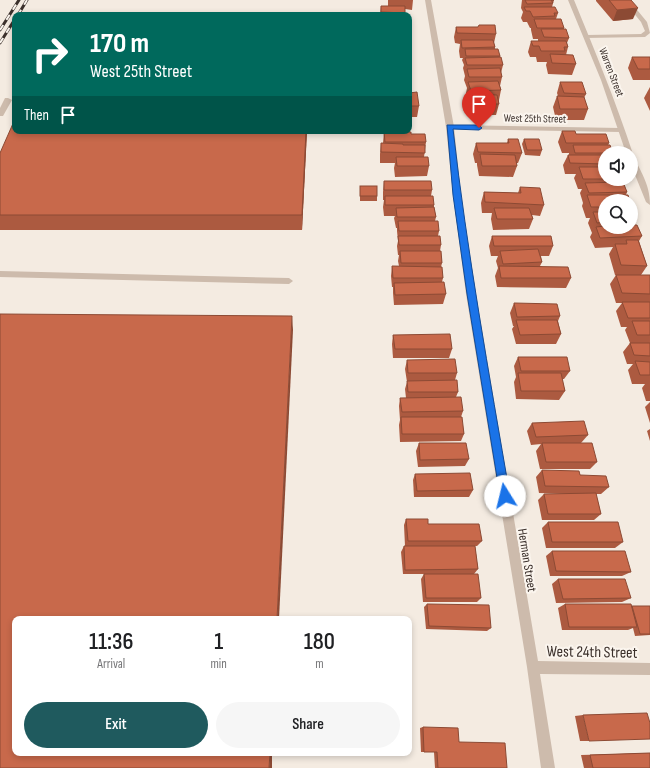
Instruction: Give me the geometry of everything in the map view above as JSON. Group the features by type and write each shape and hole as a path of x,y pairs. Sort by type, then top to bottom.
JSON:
{"street":[{"name":"Herman Street","path":"428,0 450,127 457,195 471,294 533,667 548,768"},
{"name":"Warren Street","path":"571,0 604,80 620,130 627,146"},
{"path":"586,38 643,36 648,31 644,22 626,0"},
{"path":"0,114 8,100"},
{"name":"West 25th Street","path":"450,127 620,130"},
{"path":"638,173 650,202"},
{"path":"0,274 289,281"},
{"name":"West 24th Street","path":"533,667 650,669"}],"building":[{"path":"525,0 551,0 553,3 527,4"},
{"path":"609,0 631,0 638,8 617,10"},
{"path":"381,6 405,6 405,12 381,12"},
{"path":"524,7 555,7 558,13 554,13 555,16 533,17 530,11 526,11"},
{"path":"534,19 561,19 564,28 537,28"},
{"path":"479,25 495,25 496,34 457,33 456,27 478,27"},
{"path":"541,29 566,29 569,38 544,37"},
{"path":"461,40 493,40 495,47 462,48"},
{"path":"531,41 566,41 568,47 564,47 565,51 541,51 539,46 533,46"},
{"path":"465,49 498,49 500,56 466,56"},
{"path":"550,54 573,55 576,64 552,63"},
{"path":"501,57 503,65 467,65 465,58"},
{"path":"632,57 650,57 650,69 638,69"},
{"path":"500,68 502,77 469,77 467,69"},
{"path":"498,81 501,90 471,91 468,82"},
{"path":"560,82 582,82 586,94 564,93"},
{"path":"417,92 419,106 412,106 412,93"},
{"path":"470,94 497,95 499,104 472,104"},
{"path":"557,96 584,97 588,109 560,109"},
{"path":"12,126 12,134 306,134 302,215 0,215 0,153"},
{"path":"562,131 575,131 576,134 606,134 609,143 566,143"},
{"path":"384,134 425,134 426,142 385,142"},
{"path":"508,139 518,139 522,153 478,152 476,143 509,143"},
{"path":"524,139 539,139 542,150 527,150"},
{"path":"381,143 425,145 425,153 381,152"},
{"path":"573,145 610,146 598,146 598,153 575,153"},
{"path":"480,154 515,155 517,166 482,166"},
{"path":"568,155 598,155 598,164 570,163"},
{"path":"396,157 428,157 429,166 397,166"},
{"path":"579,167 598,167 598,179 583,179"},
{"path":"384,181 431,181 432,190 384,190"},
{"path":"585,183 598,183 598,186 625,186 627,192 589,193"},
{"path":"360,186 377,186 377,196 360,196"},
{"path":"520,187 540,188 544,205 485,202 484,192 521,193"},
{"path":"587,195 598,195 598,207 591,207"},
{"path":"385,196 433,196 434,205 385,205"},
{"path":"434,207 436,217 397,217 396,208"},
{"path":"494,208 529,208 533,219 497,219"},
{"path":"593,212 598,212 597,223"},
{"path":"398,221 438,221 439,231 399,231"},
{"path":"638,227 642,236 600,238 599,234 638,234"},
{"path":"398,236 440,236 441,245 399,245"},
{"path":"492,236 551,236 553,246 494,246"},
{"path":"626,240 638,240 647,266 621,265 615,244 627,244"},
{"path":"538,249 542,262 503,264 500,251"},
{"path":"400,251 441,251 442,263 401,263"},
{"path":"392,266 442,267 443,278 393,278"},
{"path":"499,266 568,267 571,278 501,278"},
{"path":"616,275 650,275 650,294 622,293"},
{"path":"444,282 446,294 395,295 394,283"},
{"path":"622,302 650,302 650,318 628,318"},
{"path":"514,303 557,304 560,316 517,317"},
{"path":"0,314 292,316 277,616 12,616 12,756 270,756 269,768 0,768"},
{"path":"516,320 557,320 561,334 520,335"},
{"path":"632,321 650,321 650,335 637,335"},
{"path":"450,334 452,349 395,349 393,335"},
{"path":"630,343 650,343 650,356 634,355"},
{"path":"518,357 567,357 570,371 521,371"},
{"path":"455,359 457,373 408,373 407,360"},
{"path":"635,361 650,362 650,375 640,375"},
{"path":"518,373 561,373 565,391 521,391"},
{"path":"457,380 458,392 408,392 407,381"},
{"path":"461,397 463,411 402,412 400,398"},
{"path":"401,417 462,417 464,434 402,434"},
{"path":"584,421 588,435 536,437 532,423"},
{"path":"419,443 466,443 469,459 420,460"},
{"path":"542,443 592,443 597,462 546,462"},
{"path":"542,470 579,471 580,475 606,476 609,487 545,486"},
{"path":"470,473 473,490 417,491 415,474"},
{"path":"596,493 601,514 548,514 544,494"},
{"path":"406,519 428,519 428,524 479,524 482,541 408,541"},
{"path":"548,522 618,522 623,542 552,542"},
{"path":"404,546 475,546 478,569 405,570"},
{"path":"552,551 625,551 631,572 556,571"},
{"path":"424,574 478,574 481,598 426,598"},
{"path":"558,579 625,579 631,598 563,599"},
{"path":"427,604 489,605 491,628 429,626"},
{"path":"565,604 631,604 637,627 569,627"},
{"path":"632,606 650,606 650,634 640,634"},
{"path":"647,713 650,723 650,739 589,741 583,715"},
{"path":"423,727 458,728 459,742 505,743 507,768 438,768 437,752 424,752"},
{"path":"650,753 650,768 593,768 590,755"}],"railway":[{"path":"0,30 19,0"},
{"path":"20,12 27,0"},
{"path":"0,43 12,24"}],"route":[{"path":"479,128 450,127 457,195 471,294 505,496"}]}
